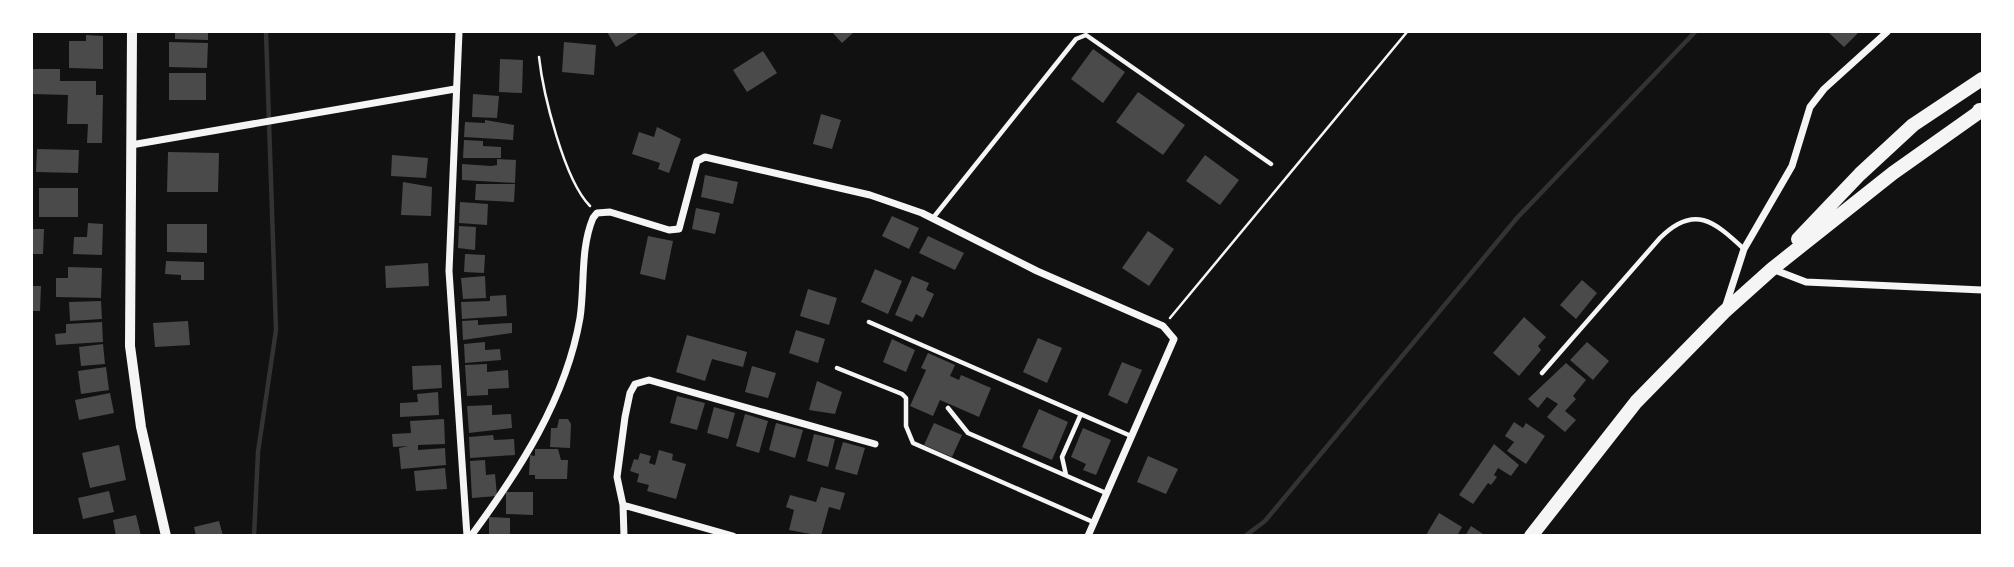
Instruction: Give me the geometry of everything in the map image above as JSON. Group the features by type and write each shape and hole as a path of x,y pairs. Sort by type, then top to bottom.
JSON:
{"main road":[{"path":"1772,269 1860,174 1913,125 1983,79"},
{"path":"1531,536 1631,408 1724,312 1772,269 1893,173 1982,111"}],"street":[{"path":"132,32 130,346 141,427 166,536"},
{"path":"459,32 449,271 469,536"},
{"path":"1724,312 1744,249 1792,166 1810,107 1824,89 1887,32"},
{"path":"131,145 455,89"},
{"path":"469,536 530,448 555,399 580,319 589,230 597,213 610,212 669,230 679,229 697,161 705,157 870,195 933,219 1037,271 1163,326 1174,339 1088,536"},
{"path":"1772,269 1806,282 1983,290"},
{"path":"624,536 624,505 617,477 630,393 640,381 649,380 875,444"},
{"path":"624,505 733,536"}],"lane":[{"path":"933,219 1076,39 1086,36 1271,164"},
{"path":"1542,373 1660,238 1679,221 1697,219 1711,223 1744,249"},
{"path":"869,322 1132,436"},
{"path":"837,368 902,394 906,398 906,426 913,443 1093,523"},
{"path":"948,408 968,433 1107,493"},
{"path":"1067,476 1062,457 1081,414"}],"path":[{"path":"1163,326 1408,32"},
{"path":"539,57 543,89 569,169 585,201 597,213"}],"building":[{"path":"175,32 208,32 208,40 175,39"},
{"path":"607,32 640,32 616,47"},
{"path":"832,32 854,32 842,43"},
{"path":"1828,32 1859,32 1844,47"},
{"path":"86,35 103,36 103,69 69,68 69,41 86,41"},
{"path":"169,42 208,43 207,68 169,67"},
{"path":"564,42 596,45 594,75 562,72"},
{"path":"1093,49 1125,72 1103,103 1071,79"},
{"path":"763,51 777,73 747,92 733,70"},
{"path":"500,59 523,60 522,93 499,92"},
{"path":"32,69 60,69 60,81 96,81 96,95 103,95 102,143 87,143 88,124 67,124 68,95 32,94"},
{"path":"169,73 206,73 206,100 169,100"},
{"path":"1138,92 1185,125 1163,155 1116,122"},
{"path":"473,94 499,96 497,118 472,117"},
{"path":"821,114 841,120 832,149 813,144"},
{"path":"485,120 514,125 513,140 464,137 465,122 485,123"},
{"path":"657,127 681,139 669,173 658,169 660,163 632,154 639,132 654,137"},
{"path":"464,140 483,141 483,146 501,147 501,158 463,158"},
{"path":"37,149 79,150 78,173 36,172"},
{"path":"168,152 219,153 218,192 167,192"},
{"path":"392,155 428,158 426,178 391,176"},
{"path":"1205,155 1239,180 1220,205 1186,181"},
{"path":"497,159 516,160 515,183 462,180 462,164 491,166 497,165"},
{"path":"705,175 738,182 733,204 701,197"},
{"path":"403,182 432,187 431,216 401,215"},
{"path":"476,184 515,184 514,202 475,200"},
{"path":"39,188 78,188 78,217 39,217"},
{"path":"460,202 488,204 487,225 459,223"},
{"path":"696,208 720,213 715,234 692,229"},
{"path":"892,216 919,228 909,249 882,236"},
{"path":"88,223 103,224 102,255 73,254 74,237 87,237"},
{"path":"167,224 207,224 207,253 167,252"},
{"path":"459,226 476,227 475,250 458,248"},
{"path":"32,229 44,229 43,254 32,254"},
{"path":"1148,231 1174,249 1149,286 1122,268"},
{"path":"648,236 673,241 665,280 640,274"},
{"path":"928,236 964,253 955,270 919,253"},
{"path":"465,254 485,255 484,273 464,272"},
{"path":"166,261 204,262 204,280 181,280 181,275 165,274"},
{"path":"428,263 429,286 386,288 385,266"},
{"path":"68,267 102,268 101,298 56,297 56,278 68,278"},
{"path":"875,269 902,281 888,314 861,302"},
{"path":"485,276 486,298 463,299 461,278"},
{"path":"912,276 929,283 926,290 934,294 923,318 916,314 912,322 895,315"},
{"path":"1582,280 1597,293 1576,319 1560,305"},
{"path":"32,286 41,286 40,311 32,311"},
{"path":"808,289 837,298 829,325 800,316"},
{"path":"506,295 507,316 462,319 461,302 490,301 490,296"},
{"path":"101,301 102,319 70,321 69,302"},
{"path":"1524,317 1546,337 1538,346 1541,350 1519,376 1493,353"},
{"path":"478,320 478,325 512,323 512,333 463,340 462,321"},
{"path":"188,321 190,345 155,347 153,323"},
{"path":"102,322 103,342 56,345 55,334 66,333 66,324"},
{"path":"796,330 825,339 818,363 789,353"},
{"path":"687,335 747,352 743,367 712,359 705,381 676,372"},
{"path":"1038,338 1062,348 1047,383 1023,372"},
{"path":"892,339 915,350 906,372 883,362"},
{"path":"485,342 485,350 500,349 501,360 465,363 464,344"},
{"path":"1587,342 1609,361 1593,380 1570,360"},
{"path":"103,344 105,364 81,366 79,347"},
{"path":"928,353 955,365 950,376 959,380 961,375 991,388 979,417 940,400 933,416 910,406 926,370 921,368"},
{"path":"1122,362 1142,370 1127,404 1108,395"},
{"path":"1566,363 1586,380 1573,396 1576,399 1565,411 1576,420 1565,432 1547,417 1558,404 1547,397 1538,408 1528,399"},
{"path":"487,364 487,372 508,370 509,388 488,389 488,395 467,396 465,365"},
{"path":"441,365 442,388 413,390 412,366"},
{"path":"752,366 776,373 768,398 745,392"},
{"path":"106,367 109,390 81,394 78,371"},
{"path":"817,381 842,392 835,414 809,410"},
{"path":"438,392 439,415 400,417 400,403 418,402 417,394"},
{"path":"110,393 114,413 79,420 75,400"},
{"path":"677,396 705,403 697,430 670,423"},
{"path":"492,405 492,415 511,414 512,428 469,433 467,406"},
{"path":"714,407 735,413 728,439 707,433"},
{"path":"1039,409 1068,422 1052,460 1022,447"},
{"path":"745,414 768,421 759,453 736,446"},
{"path":"444,419 445,444 418,445 418,450 445,448 446,465 401,469 399,448 408,446 393,447 392,434 411,433 410,421"},
{"path":"559,419 568,419 571,424 570,448 550,447 551,428 557,428"},
{"path":"1514,422 1523,428 1526,423 1545,436 1526,464 1507,451 1514,442 1505,436"},
{"path":"776,423 803,430 795,458 769,450"},
{"path":"934,423 962,435 952,457 924,445"},
{"path":"1083,428 1111,440 1096,475 1083,470 1086,464 1071,457"},
{"path":"814,434 835,439 828,467 807,461"},
{"path":"493,435 494,440 514,439 515,455 470,458 469,437"},
{"path":"843,442 865,448 857,475 835,469"},
{"path":"1494,444 1519,465 1511,476 1498,468 1494,475 1497,477 1491,485 1488,483 1473,504 1459,495"},
{"path":"119,445 126,480 90,488 82,453"},
{"path":"535,449 558,449 561,460 568,460 567,479 535,479 535,475 529,475 530,455 535,456"},
{"path":"659,450 673,454 672,460 686,464 676,499 647,491 649,485 637,482 639,474 630,471 634,459 638,460 640,453 651,456 649,463 655,465"},
{"path":"1148,456 1178,469 1166,494 1137,482"},
{"path":"485,460 486,475 495,474 497,496 472,498 470,461"},
{"path":"445,468 447,489 416,491 414,471"},
{"path":"821,487 845,493 840,510 829,507 821,536 789,530 794,510 786,507 790,495 816,502"},
{"path":"109,491 114,512 83,519 78,498"},
{"path":"506,492 533,492 533,515 506,514"},
{"path":"1439,513 1462,527 1457,536 1426,535"},
{"path":"136,515 141,536 116,536 113,520"},
{"path":"489,517 510,518 510,536 489,536"},
{"path":"219,521 223,536 196,536 194,527"},
{"path":"1471,526 1486,536 1465,536"}],"waterway":[{"path":"254,536 258,452 276,330 266,32"},
{"path":"1245,536 1265,521 1517,218 1695,32"}]}
